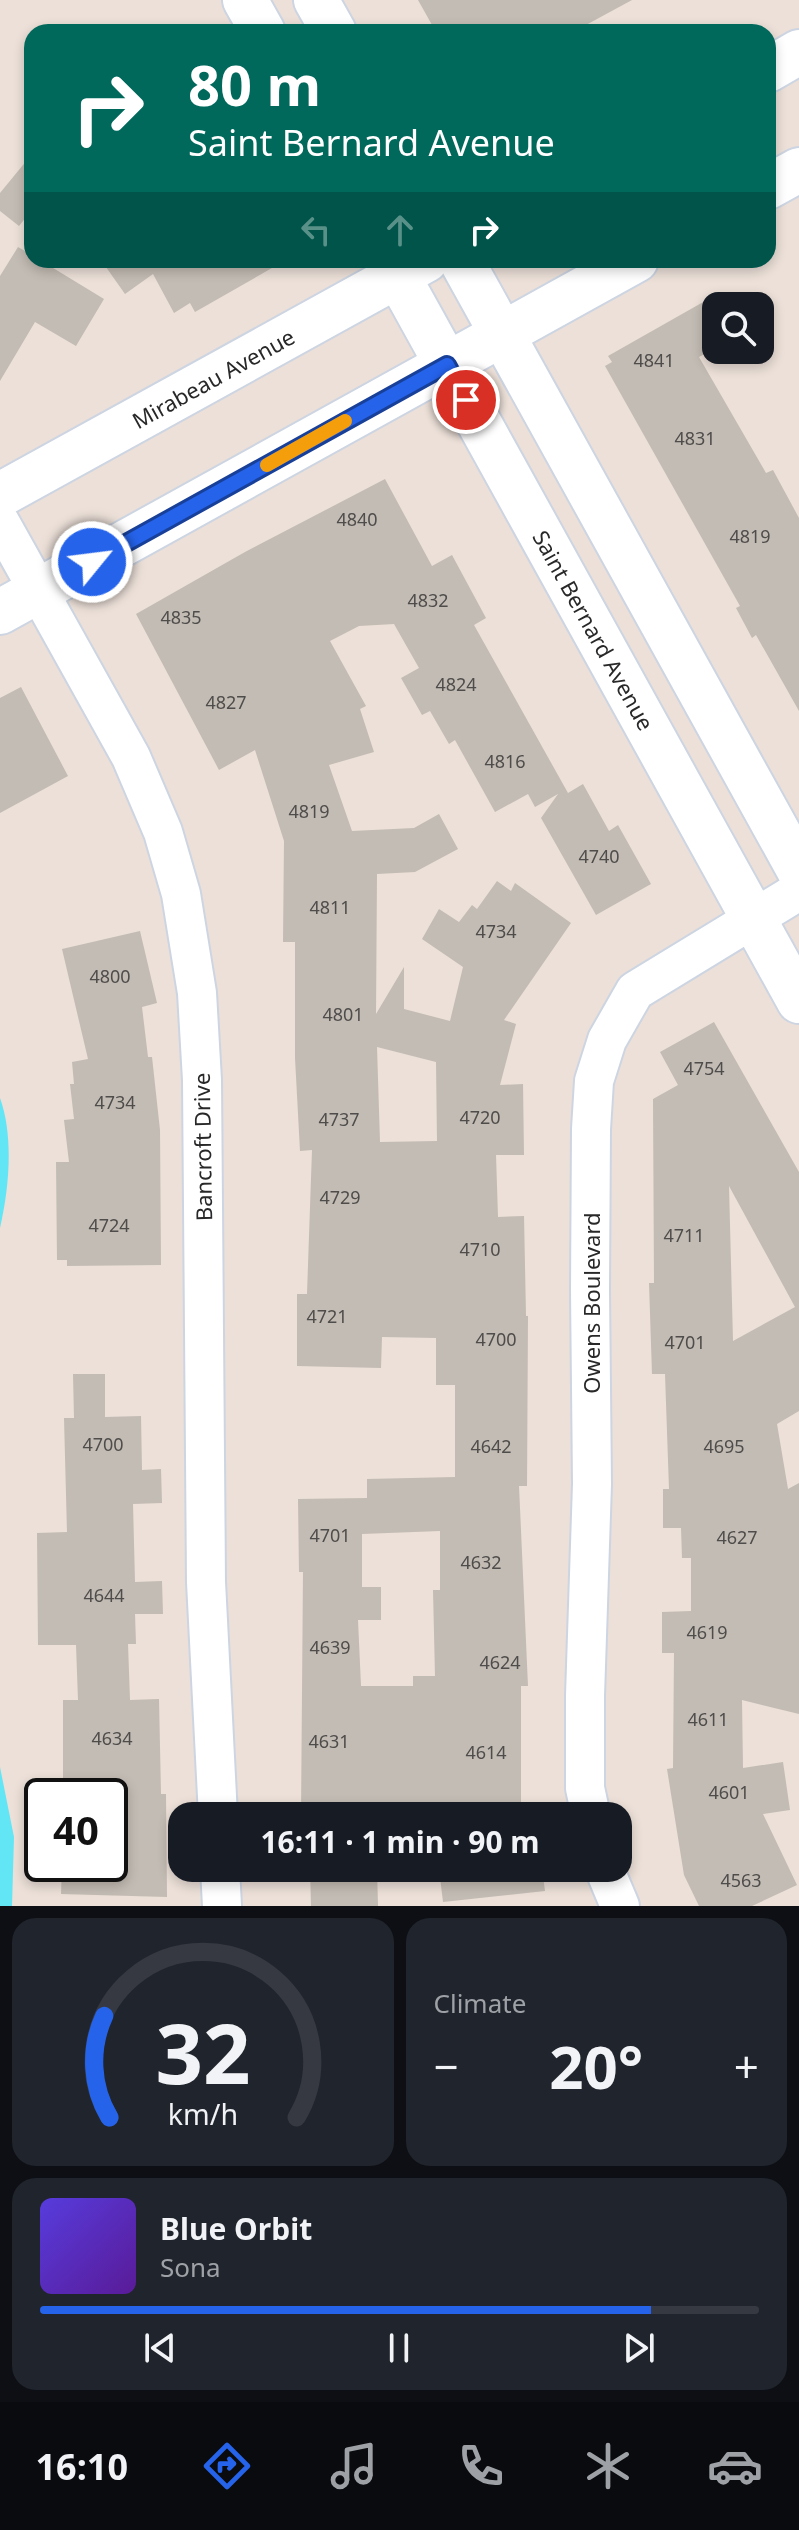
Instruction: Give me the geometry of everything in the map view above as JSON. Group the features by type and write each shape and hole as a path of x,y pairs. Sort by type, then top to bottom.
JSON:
{"main road":[{"path":"245,0 258,24"},
{"path":"316,0 330,24"},
{"path":"776,65 799,52"},
{"path":"776,183 799,170"},
{"name":"Mirabeau Avenue","path":"0,495 399,268"},
{"name":"Saint Bernard Avenue","path":"405,268 447,365 799,1001"},
{"path":"466,268 799,870"},
{"path":"0,612 622,268"}],"street":[{"name":"Bancroft Drive","path":"0,522 131,757 163,832 181,894 197,993 202,1080 206,1582 217,1802"},
{"name":"Owens Boulevard","path":"588,1802 585,1788 585,1696 592,1484 590,1290 594,1081 607,1040 635,991 799,891"},
{"path":"221,1882 222,1906"},
{"path":"610,1882 620,1906"}],"water":[{"path":"0,1098 7,1129 9,1163 0,1228"},
{"path":"0,1767 14,1837 12,1906 0,1906"}],"building":[{"path":"418,0 632,0 588,24 432,24"},
{"path":"24,164 24,220 19,226 0,211 0,193"},
{"path":"18,247 24,250 24,268 53,268 104,299 76,346 35,322 0,381 0,276"},
{"path":"107,268 272,268 195,312 190,303 174,313 153,274 125,294"},
{"path":"702,303 702,355 699,357 702,364 766,473 773,470 799,518 799,711 756,635 752,638 736,608 740,606 605,366 612,362 608,356"},
{"path":"385,479 432,566 452,555 486,618 474,625 568,793 583,784 609,831 618,825 651,884 596,915 541,818 558,794 535,807 528,794 495,812 455,740 449,744 430,711 422,715 401,678 419,668 394,624 359,626 330,641 366,706 360,709 374,752 329,765 352,831 414,828 439,814 458,849 415,872 377,874 376,1014 404,967 404,1009 450,1021 463,967 422,939 439,909 459,922 472,905 477,909 497,881 511,891 515,883 571,923 504,1020 516,1024 500,1085 523,1084 524,1155 496,1155 498,1217 524,1216 528,1316 527,1486 519,1486 528,1686 521,1686 521,1802 301,1802 303,1572 299,1572 298,1499 367,1498 367,1479 455,1477 455,1385 436,1385 436,1338 382,1337 381,1368 297,1366 297,1294 307,1294 312,1150 300,1151 295,1058 295,942 283,942 284,841 255,750 219,770 136,614 245,552","holes":["377,1047 436,1062 437,1141 380,1142","440,1531 440,1590 433,1590 435,1676 413,1676 413,1686 361,1686 358,1620 381,1620 381,1587 362,1587 362,1534"]},
{"path":"21,687 68,776 0,813 0,698"},
{"path":"140,931 157,1003 142,1007 148,1057 152,1057 160,1130 161,1265 67,1266 67,1260 57,1260 56,1162 69,1162 64,1120 74,1119 70,1084 74,1084 72,1062 88,1059 62,949"},
{"path":"714,1022 799,1172 799,1411 777,1424 788,1489 799,1483 799,1714 742,1700 743,1768 783,1762 790,1810 763,1814 797,1885 752,1906 699,1906 684,1875 667,1769 673,1768 674,1653 662,1653 662,1612 691,1611 691,1558 682,1558 681,1528 663,1528 663,1489 669,1489 665,1374 652,1374 649,1283 654,1283 653,1099 678,1085 660,1052","holes":["729,1186 795,1307 733,1341"]},
{"path":"73,1374 105,1374 105,1417 141,1416 142,1470 161,1469 162,1503 133,1504 135,1582 162,1581 163,1614 135,1614 136,1644 128,1644 130,1700 159,1699 161,1794 166,1794 167,1897 61,1894 61,1882 128,1882 128,1778 63,1778 63,1700 78,1700 76,1645 38,1645 37,1533 67,1532 64,1418 74,1418"},
{"path":"310,1882 377,1882 378,1906 311,1906"},
{"path":"441,1882 544,1882 545,1891 443,1902"}],"slow traffic":[{"path":"267,465 345,421"}],"route":[{"path":"92,562 447,365 466,400"}]}
